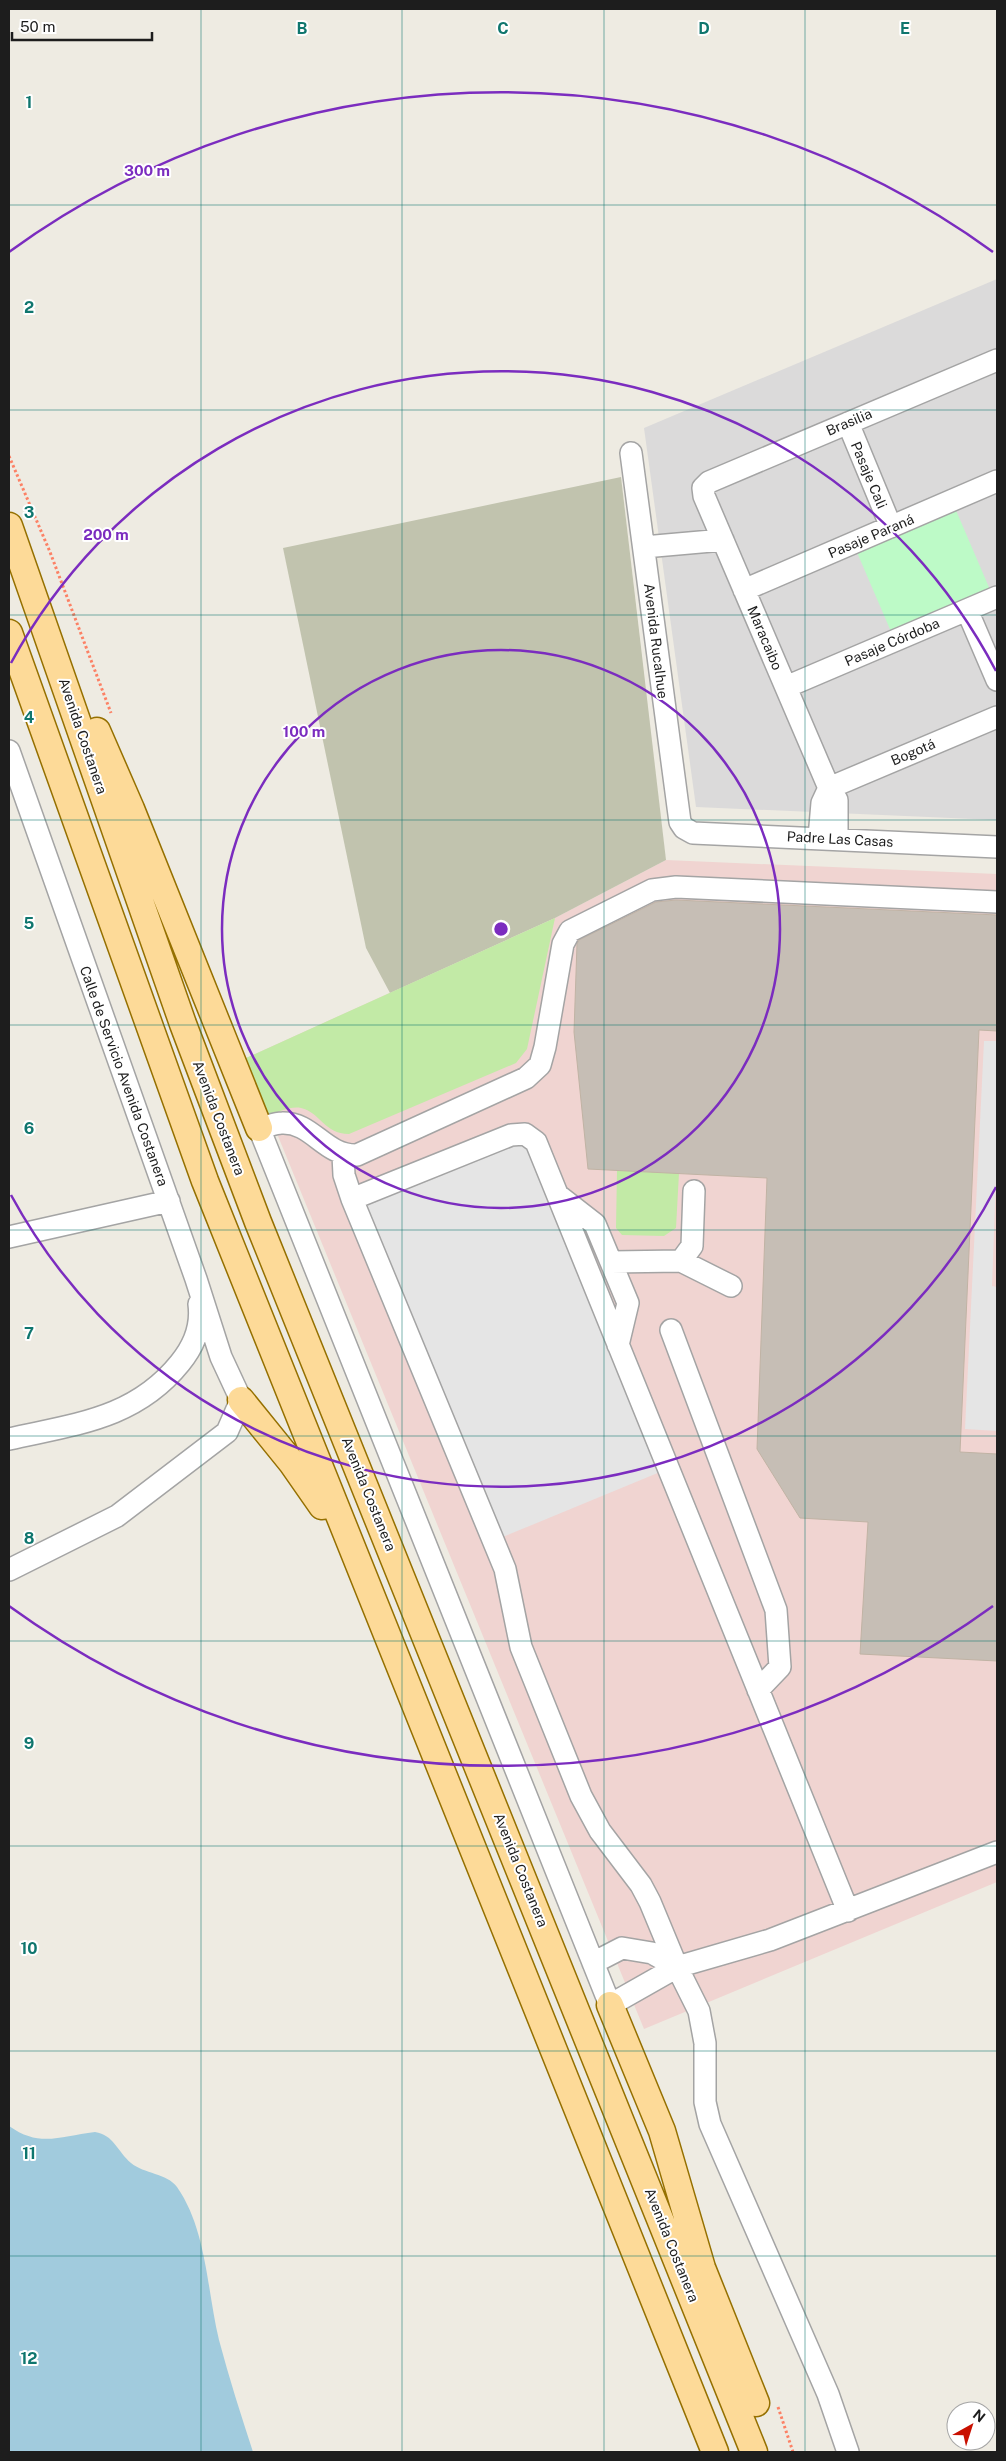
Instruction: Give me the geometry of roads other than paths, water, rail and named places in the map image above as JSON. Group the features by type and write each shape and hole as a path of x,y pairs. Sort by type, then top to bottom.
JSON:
{"main road":[{"name":"Avenida Costanera","path":"9,526 184,1024 252,1205 754,2452"},
{"path":"43,621 79,693 131,809 259,1128"},
{"path":"9,633 205,1181 353,1555 559,2059 715,2452"},
{"path":"241,1400 306,1482 353,1555"},
{"path":"610,2005 662,2131 695,2248 756,2403 768,2452"}],"street":[{"name":"Brasilia","path":"703,488 709,482 997,360"},
{"name":"Pasaje Cali","path":"848,423 891,527"},
{"name":"Avenida Rucalhue","path":"631,453 680,822 684,828"},
{"name":"Pasaje Paraná","path":"744,590 997,481"},
{"name":"Maracaibo","path":"703,488 704,496 830,788"},
{"path":"644,547 723,540"},
{"name":"Pasaje Córdoba","path":"786,688 997,597"},
{"path":"966,610 997,680"},
{"name":"Bogotá","path":"830,788 997,717"},
{"name":"Calle de Servicio Avenida Costanera","path":"9,751 169,1201 221,1357 241,1400"},
{"path":"828,838 822,803 830,788"},
{"name":"Padre Las Casas","path":"684,828 692,832 997,847"},
{"path":"997,902 676,887 652,890 570,931 562,944 545,1047 540,1065 526,1078 358,1154 343,1155 312,1133 296,1125 282,1123 259,1128 610,2005 677,1967 770,1940 997,1852"},
{"path":"352,1199 511,1135 525,1134 536,1142 848,1911"},
{"path":"343,1155 344,1175 352,1199 505,1569 521,1647 581,1796 600,1831 645,1894 677,1967 699,2011 706,2043 705,2102 710,2124 828,2394 848,2452"},
{"path":"681,1261 692,1246 694,1191"},
{"path":"557,1195 595,1224 628,1303 618,1345"},
{"path":"9,1237 169,1201"},
{"path":"611,1262 681,1261 731,1286"},
{"path":"9,1439 92,1420 138,1402 169,1377 190,1351 202,1320 196,1279"},
{"path":"671,1330 776,1610 780,1667 758,1690"},
{"path":"9,1570 117,1516 227,1432 241,1400"},
{"path":"593,1963 622,1948 652,1953 677,1967"}],"water":[{"path":"9,2126 20,2133 41,2139 61,2138 95,2132 107,2136 136,2167 161,2176 173,2182 177,2187 195,2222 205,2261 219,2340 253,2452 9,2452"}]}
